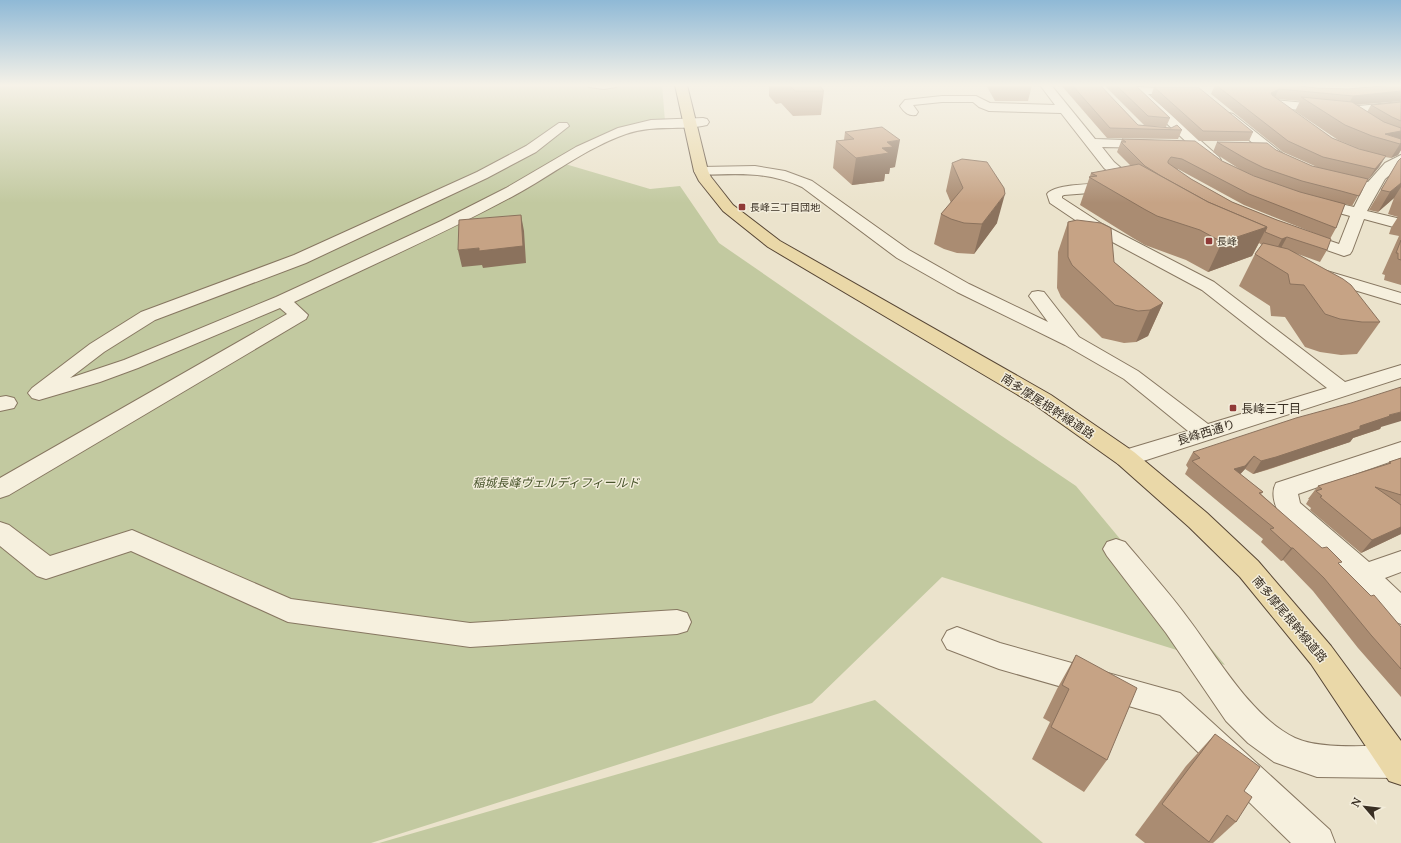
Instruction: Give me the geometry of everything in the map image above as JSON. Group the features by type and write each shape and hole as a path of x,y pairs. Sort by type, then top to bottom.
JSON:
{"main road":[{"name":"南多摩尾根幹線道路","path":"696,124 701,171 715,193 728,208 745,222 774,244 1043,400 1126,458 1198,520 1249,569 1321,655 1399,766"}],"street":[{"path":"563,126 531,149 502,165 358,233 300,259 148,316 97,348 39,393 93,378 131,364 463,223 581,150 622,130 649,124"},
{"path":"1076,124 1109,165 1138,189 1061,191 1054,194 1055,200 1096,227 1208,286 1343,390"},
{"path":"1168,124 1182,139"},
{"path":"1238,124 1277,156 1299,167"},
{"path":"1091,143 1167,138 1182,139 1196,145 1217,163 1227,169 1204,171"},
{"path":"1196,145 1220,146"},
{"path":"1243,147 1267,148"},
{"path":"1289,231 1344,251 1358,214 1378,177 1390,161"},
{"path":"701,171 761,169 792,177 807,184 903,254 963,288 1072,341 1131,375 1205,433"},
{"path":"1323,175 1372,187"},
{"path":"1305,200 1401,224"},
{"path":"1308,270 1401,299"},
{"path":"1038,296 1072,341"},
{"path":"0,489 298,315 282,301"},
{"name":"長峰西通り","path":"1126,458 1401,371"},
{"path":"1401,450 1285,489 1288,507 1365,574 1401,612"},
{"path":"0,532 46,568 132,540 288,610 470,636 677,622"},
{"path":"1116,549 1176,624 1237,711 1259,732 1286,751 1317,761 1399,766"},
{"path":"1365,574 1401,561"},
{"path":"957,640 999,656 1170,703 1317,843"}],"green space":[{"name":"稲城長峰ヴェルディフィールド","path":"0,124 641,124 555,161 650,189 680,186 719,243 1076,486 1225,665 942,577 812,703 371,843 0,843"},
{"path":"875,700 1043,843 379,843"}],"building":[{"path":"1107,124 1137,124 1171,128 1177,125 1182,130 1110,128"},
{"path":"1196,124 1244,124 1253,132 1203,131"},
{"path":"1267,124 1313,124 1332,138 1359,149 1386,156 1375,169 1323,157 1288,141"},
{"path":"1344,124 1391,124 1401,128 1401,131 1385,134 1401,139 1401,143 1400,144 1372,136"},
{"path":"882,127 900,140 887,142 893,147 882,148 889,153 856,158 836,141 854,139 845,132"},
{"path":"1122,139 1195,141 1222,161 1254,176 1300,192 1345,204 1336,228 1249,194 1182,159 1171,157 1168,161 1168,163 1191,179 1232,202 1331,239 1327,250 1287,237 1282,239 1265,232 1267,227 1208,202 1145,166 1121,142 1126,142"},
{"path":"1217,142 1267,143 1276,150 1312,166 1368,179 1359,196 1302,181 1264,168"},
{"path":"1401,158 1401,183 1390,192 1381,190 1398,161"},
{"path":"962,159 987,162 1004,188 1005,194 982,224 964,223 941,214 963,188 952,163"},
{"path":"1139,164 1208,202 1267,227 1222,242 1200,230 1157,216 1089,177 1097,176 1091,173"},
{"path":"521,215 523,246 479,251 479,248 458,250 459,220"},
{"path":"1077,220 1101,223 1111,228 1114,262 1163,303 1150,310 1138,311 1115,305 1072,265 1068,257 1068,222"},
{"path":"1401,240 1401,260 1398,259 1398,253 1396,253"},
{"path":"1263,243 1288,249 1343,279 1351,285 1380,322 1362,322 1340,319 1325,314 1304,285 1290,284 1288,274 1255,254"},
{"path":"1401,387 1401,412 1360,426 1360,429 1276,457 1261,461 1254,456 1245,466 1234,469 1263,492 1259,493 1322,548 1327,547 1342,562 1338,563 1371,596 1374,595 1401,627 1401,669 1324,578 1293,548 1291,548 1270,529 1274,528 1192,461 1200,458 1193,452 1296,418"},
{"path":"1401,458 1401,495 1375,487 1401,505 1401,527 1372,540 1320,497 1322,496 1316,491 1322,489 1318,486 1391,463 1389,462"},
{"path":"1076,655 1137,688 1107,760 1051,727 1069,689 1062,685"},
{"path":"1215,734 1260,767 1244,791 1252,797 1236,822 1227,815 1209,842 1162,804"}],"place":[{"name":"長峰三丁目団地","path":"742,207"},
{"name":"長峰","path":"1209,241"},
{"name":"長峰三丁目","path":"1233,408"}]}
